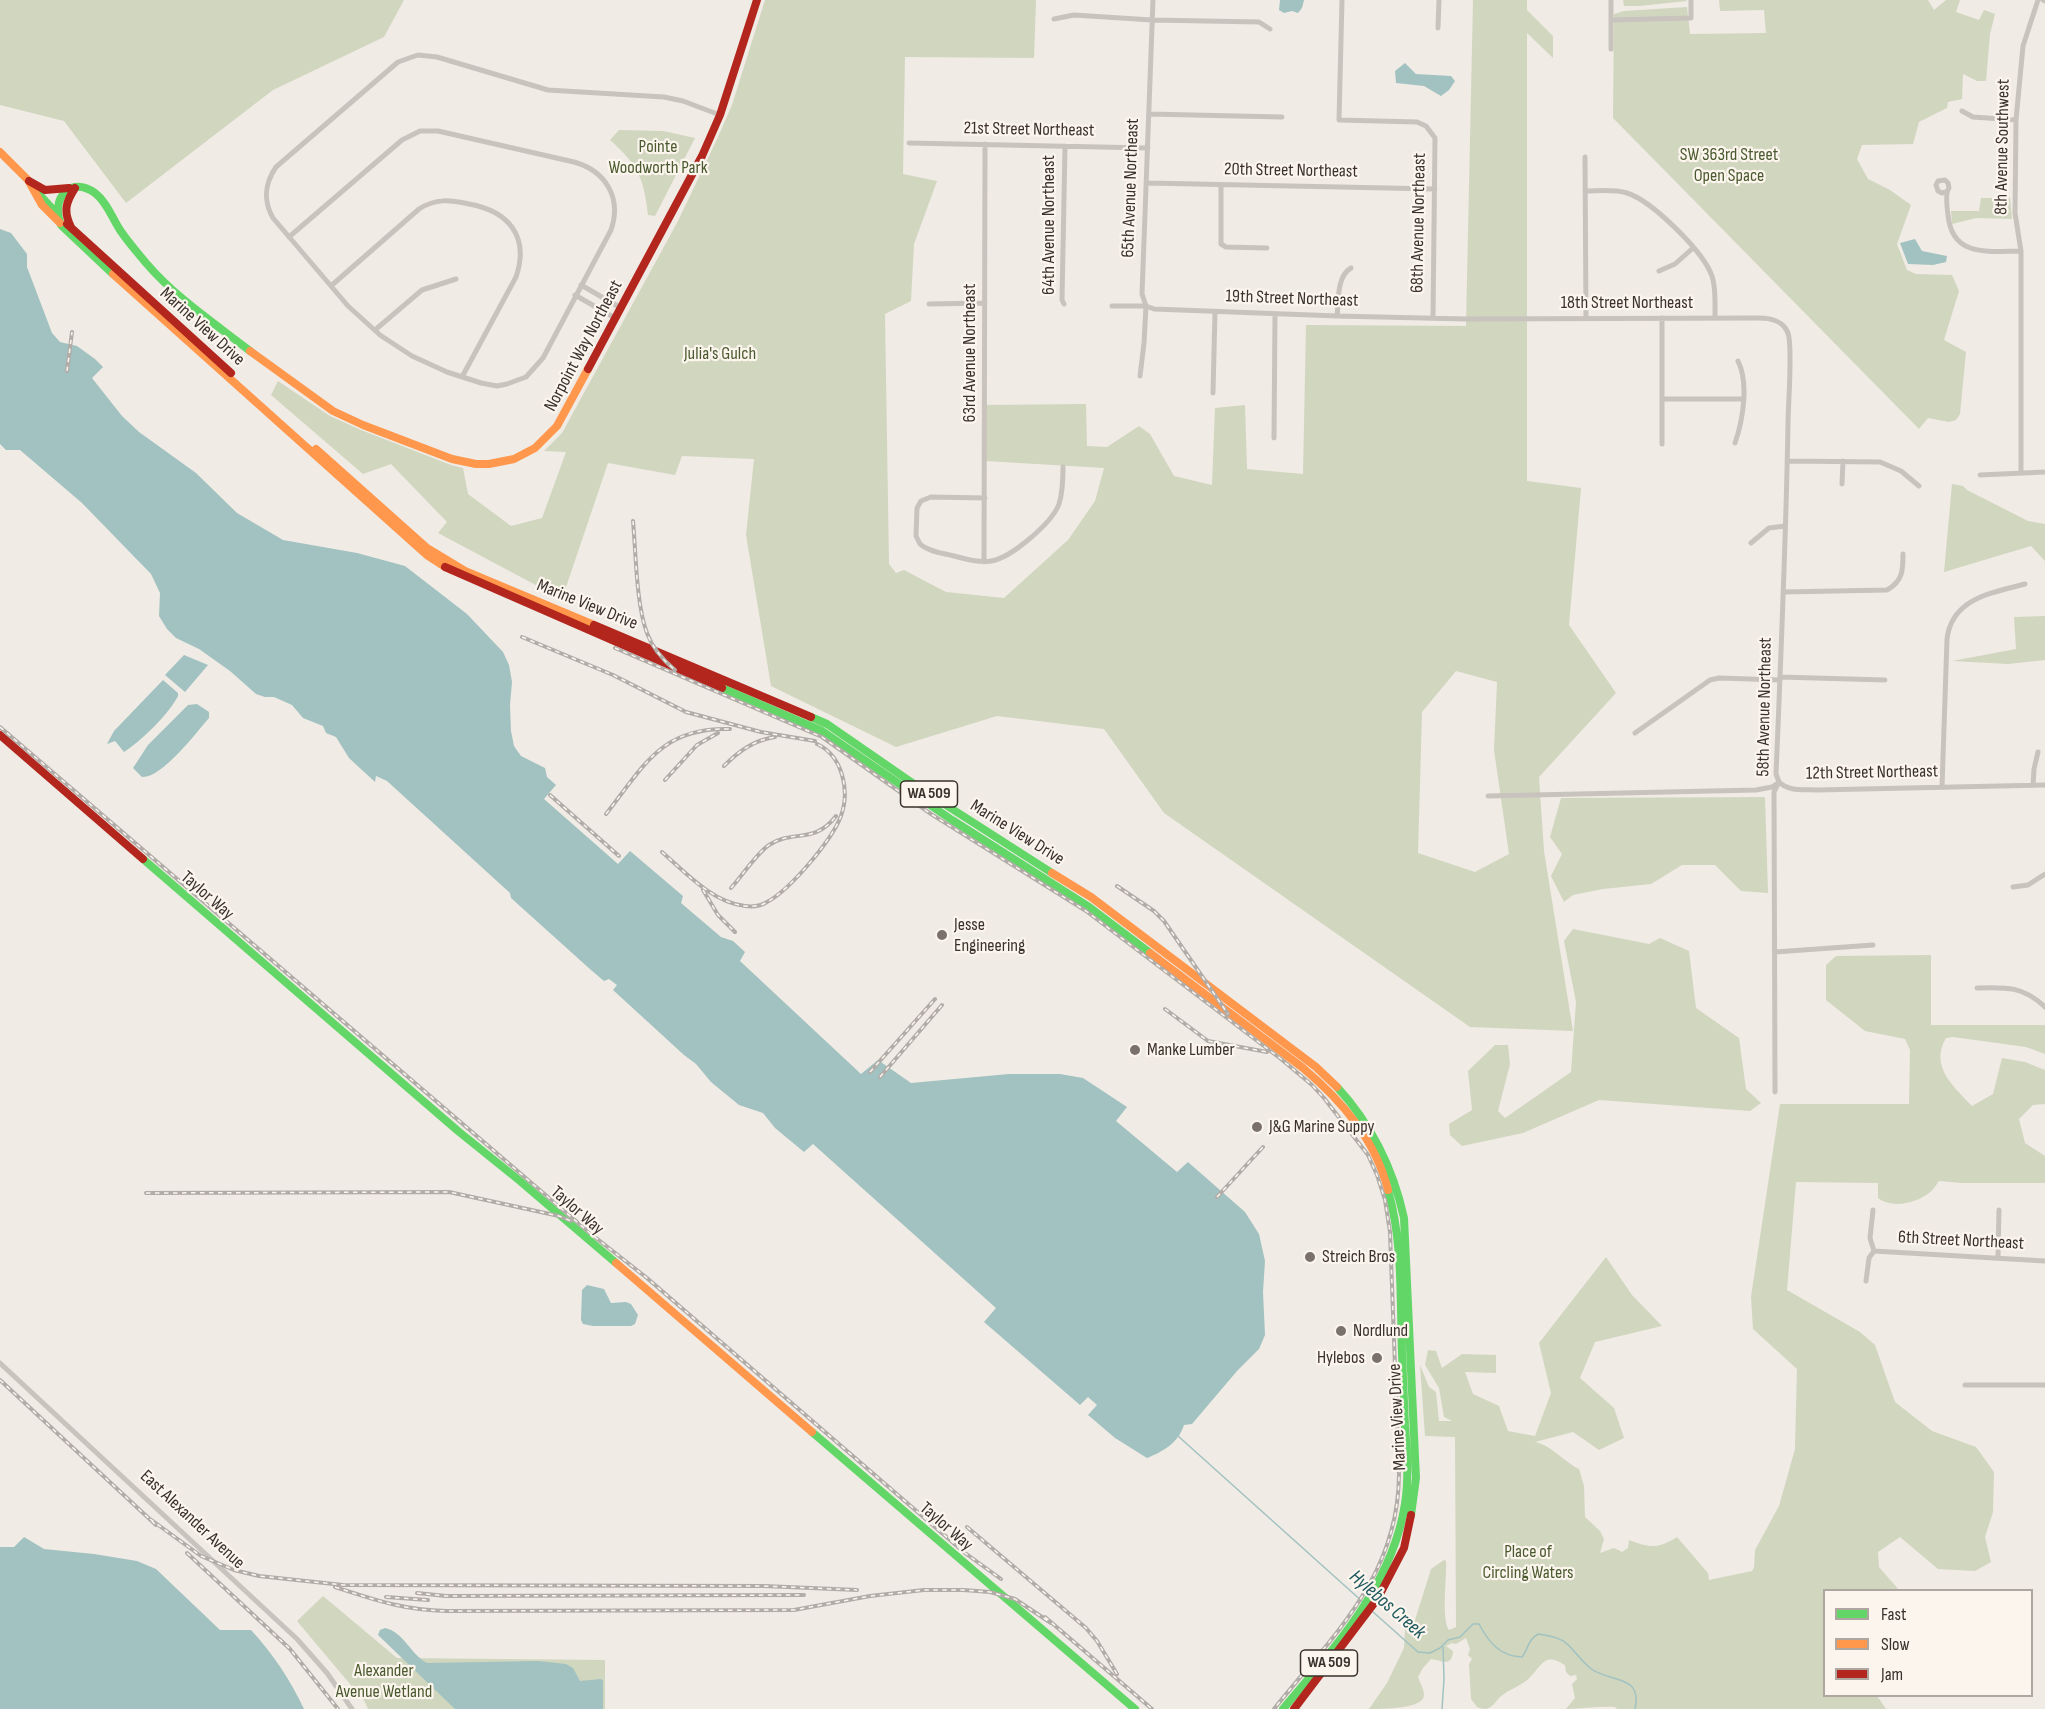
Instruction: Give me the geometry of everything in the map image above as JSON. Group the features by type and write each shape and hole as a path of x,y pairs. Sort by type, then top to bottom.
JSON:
{"main road":[{"name":"Norpoint Way Northeast","path":"72,190 88,189 98,195 121,231 175,294 333,411 416,447 464,462 489,464 514,459 525,455 557,426 680,198 720,115 757,0"},
{"name":"Marine View Drive","path":"0,152 58,215 427,548 465,571 790,706 827,724 933,797 1091,897 1316,1067 1347,1096 1369,1126 1387,1160 1401,1203 1407,1248 1415,1497 1404,1548 1391,1576 1294,1709"},
{"name":"Marine View Drive","path":"30,184 42,205 87,251 417,547 438,563 470,579 822,731 952,820 1089,907 1303,1068 1332,1094 1362,1131 1380,1164 1393,1206 1397,1234 1407,1496 1398,1540 1376,1597"},
{"path":"30,184 45,190 72,190"},
{"path":"46,200 59,199 72,190"},
{"path":"71,227 65,212 72,190"},
{"path":"59,199 58,215 61,224"},
{"name":"Taylor Way","path":"0,735 458,1131 520,1181 1135,1709"},
{"name":"Marine View Drive","path":"1283,1709 1362,1616"}],"street":[{"name":"65th Avenue Northeast","path":"1140,376 1146,306 1142,294 1153,0"},
{"path":"1342,0 1341,55 1350,55"},
{"path":"1438,28 1439,0"},
{"path":"1611,0 1611,49"},
{"path":"1611,20 1691,18 1691,0"},
{"name":"8th Avenue Southwest","path":"2021,473 2021,251 2015,213 2016,120 2023,45 2038,0"},
{"path":"1054,19 1074,15 1152,20 1258,22 1270,29"},
{"name":"68th Avenue Northeast","path":"1341,55 1339,120 1417,122 1430,129 1433,134 1435,142 1433,318"},
{"path":"290,237 402,140 420,131 438,131 589,167 608,185 613,198 614,219 543,358 526,377 518,381 497,386 462,377 412,356 375,330 348,306 273,218 268,205 267,186 272,173 280,163 394,65 411,56 437,57 548,90 683,100 720,115"},
{"path":"1962,111 1973,117 2016,120"},
{"path":"1149,114 1282,117"},
{"name":"21st Street Northeast","path":"909,143 1148,148"},
{"name":"63rd Avenue Northeast","path":"984,562 985,144"},
{"name":"64th Avenue Northeast","path":"1064,304 1062,300 1065,146"},
{"path":"1585,157 1586,318"},
{"name":"20th Street Northeast","path":"1147,183 1435,189"},
{"path":"1221,185 1221,244 1226,247 1267,248"},
{"path":"1585,190 1614,190 1628,194 1643,200 1657,211 1701,256 1711,274 1714,286 1715,317"},
{"path":"1946,192 1952,233 1961,244 1967,248 1980,250 2021,251"},
{"path":"332,285 420,209 435,201 474,204 500,214 511,226 518,239 519,267 516,277 462,377"},
{"path":"1659,271 1675,264 1693,248"},
{"path":"1337,316 1340,283 1346,270 1351,268"},
{"path":"375,330 422,290 456,279"},
{"path":"581,285 621,308"},
{"path":"576,295 615,318"},
{"path":"929,304 985,303"},
{"name":"19th Street Northeast","path":"1112,306 1146,306 1154,309 1215,312 1472,319"},
{"path":"1213,393 1215,312"},
{"path":"1274,438 1275,314"},
{"name":"18th Street Northeast","path":"1472,319 1715,317 1767,318 1782,324"},
{"path":"1662,318 1662,444"},
{"name":"58th Avenue Northeast","path":"1775,1092 1774,792 1779,782 1776,774 1789,342 1782,324"},
{"path":"1735,443 1743,413 1743,375 1738,362"},
{"path":"1662,399 1743,399"},
{"path":"1787,461 1875,461 1900,471 1919,486"},
{"path":"1842,484 1843,461"},
{"path":"985,498 931,497 921,501 917,508 916,536 921,546 984,562 1010,554 1050,520 1060,501 1064,467"},
{"path":"1980,475 2045,472"},
{"path":"1751,543 1769,528 1785,526"},
{"path":"1783,592 1887,590 1895,585 1902,576 1903,554"},
{"path":"1942,787 1947,639 1951,622 1957,612 1971,600 2025,584"},
{"path":"1635,733 1707,681 1719,678 1885,680"},
{"path":"2033,785 2038,752"},
{"name":"12th Street Northeast","path":"1488,796 1756,790 1772,787 1779,782 1794,789 2045,785"},
{"path":"2013,887 2028,885 2045,874"},
{"path":"1775,952 1873,945"},
{"path":"1977,988 2017,989 2029,993 2045,1007"},
{"path":"1866,1281 1869,1258 1874,1251 1870,1238 1873,1210"},
{"path":"1998,1257 1999,1210"},
{"name":"6th Street Northeast","path":"1874,1251 2045,1261"},
{"name":"East Alexander Avenue","path":"0,1363 297,1639 327,1673 352,1709"},
{"path":"1965,1385 2045,1385"}],"green space":[{"path":"0,0 404,0 384,37 273,90 126,203 64,121 0,105"},
{"name":"Julia's Gulch","path":"765,0 1036,0 1034,58 905,57 903,174 937,181 914,244 911,301 885,314 889,564 896,573 904,570 946,592 1004,598 1068,540 1095,501 1104,468 985,461 985,405 1086,404 1087,446 1107,447 1139,426 1150,434 1174,476 1212,485 1215,408 1245,405 1247,469 1303,474 1306,325 1466,326 1473,0 1527,0 1527,10 1553,36 1553,58 1527,33 1527,481 1581,488 1569,625 1616,693 1539,777 1544,851 1573,1031 1470,1027 1164,813 1104,729 997,716 896,747 771,686 746,535 754,459 682,456 675,475 608,463 562,599 438,533 447,522 391,464 363,474 271,395 278,381 330,416 463,468 468,494 511,526 542,518 566,452 544,451 562,433 678,221 732,105","holes":["1456,671 1497,682 1494,750 1509,854 1475,872 1418,853 1422,712"]},
{"path":"1623,0 1686,0 1687,1 1624,6"},
{"name":"SW 363rd Street Open Space","path":"1719,0 1928,0 1934,10 1946,0 1960,0 1956,12 1979,20 1984,10 1995,14 1990,34 1986,81 1977,81 1963,74 1962,99 1948,102 1947,108 1919,122 1913,144 1862,145 1857,159 1868,179 1890,190 1911,205 1897,244 1907,270 1916,274 1952,275 1959,291 1944,340 1966,352 1960,414 1956,420 1949,422 1928,418 1919,429 1613,118 1614,14 1624,11 1687,7 1690,34 1766,33 1764,10 1720,11"},
{"name":"Pointe Woodworth Park","path":"619,130 663,131 695,138 655,216 648,215 642,182 638,173 627,157 610,140"},
{"path":"1981,198 2010,198 2012,219 1976,218 1952,224 1951,211 1979,211"},
{"path":"1952,484 1963,486 2028,521 2045,524 2045,561 2031,546 1944,572"},
{"path":"2045,616 2045,660 2008,664 1952,661 2016,649 2014,617"},
{"path":"1765,797 1768,893 1741,891 1715,865 1682,865 1651,884 1573,895 1564,902 1551,876 1562,854 1550,837 1561,798"},
{"path":"1573,929 1649,944 1660,938 1689,951 1696,1008 1739,1038 1746,1089 1761,1103 1750,1111 1599,1100 1523,1133 1462,1146 1450,1135 1449,1124 1472,1110 1468,1071 1495,1045 1508,1045 1510,1064 1498,1111 1505,1118 1571,1072 1576,1002 1564,941"},
{"name":"Place of Circling Waters","path":"1931,955 1931,1025 2045,1025 2045,1054 2026,1047 1953,1037 1946,1038 1941,1048 1940,1058 1951,1084 1972,1106 1993,1094 2002,1058 2025,1062 2045,1070 2045,1104 2033,1105 2019,1119 2025,1143 2045,1156 2045,1183 1939,1181 1924,1197 1897,1204 1878,1198 1878,1183 1796,1182 1787,1290 1860,1332 1875,1345 1895,1402 1932,1431 1976,1447 1994,1472 1993,1512 1985,1537 1991,1562 1975,1571 1938,1569 1900,1537 1878,1552 1879,1567 1898,1589 1823,1589 1823,1697 1878,1697 1886,1709 1617,1709 1609,1707 1566,1709 1575,1698 1572,1684 1577,1679 1576,1675 1570,1676 1566,1672 1565,1665 1549,1660 1542,1663 1528,1679 1484,1709 1477,1707 1471,1699 1469,1664 1472,1659 1468,1655 1470,1649 1466,1638 1456,1644 1446,1646 1453,1651 1451,1660 1431,1659 1423,1668 1418,1677 1424,1693 1422,1700 1410,1706 1369,1709 1387,1683 1404,1648 1405,1629 1415,1620 1431,1569 1444,1560 1446,1561 1445,1617 1449,1630 1456,1627 1455,1437 1425,1436 1420,1365 1429,1387 1436,1392 1439,1421 1452,1421 1444,1417 1439,1388 1425,1365 1428,1350 1436,1351 1442,1368 1462,1354 1496,1355 1496,1373 1465,1372 1473,1394 1499,1406 1508,1431 1535,1436 1551,1393 1539,1343 1606,1257 1632,1295 1662,1326 1595,1342 1580,1378 1614,1408 1624,1438 1599,1450 1573,1432 1535,1442 1546,1446 1579,1469 1584,1486 1585,1517 1600,1531 1604,1539 1600,1553 1614,1548 1622,1552 1628,1548 1629,1540 1642,1545 1654,1546 1665,1544 1677,1537 1708,1573 1709,1580 1752,1571 1754,1568 1755,1550 1779,1506 1795,1449 1797,1369 1753,1329 1751,1297 1780,1104 1909,1104 1910,1050 1905,1039 1865,1031 1826,1000 1826,965 1836,956"},
{"name":"Alexander Avenue Wetland","path":"323,1596 397,1658 605,1660 605,1709 368,1709 365,1702 297,1621"}],"water":[{"path":"1280,0 1304,0 1298,13 1292,11 1284,13 1279,10"},
{"path":"1405,63 1416,74 1451,76 1455,81 1441,96 1424,86 1396,83 1395,71"},
{"path":"0,229 11,233 27,254 27,267 52,333 60,342 77,346 95,359 103,367 92,378 122,416 139,432 196,473 237,513 283,540 357,553 405,566 467,614 503,652 509,665 512,682 511,731 514,746 521,756 545,768 547,777 556,785 544,799 618,864 630,851 683,896 681,903 721,937 733,941 745,952 740,961 861,1074 878,1060 911,1083 1009,1074 1060,1074 1083,1078 1127,1107 1116,1121 1177,1172 1188,1162 1245,1212 1259,1234 1265,1261 1263,1292 1265,1335 1259,1349 1192,1424 1184,1425 1170,1446 1147,1458 1115,1438 1088,1415 1097,1405 1088,1397 1080,1405 984,1322 996,1308 813,1144 804,1152 775,1128 763,1113 739,1105 711,1082 696,1064 613,990 617,985 609,979 604,981 591,970 387,781 376,776 375,782 349,758 336,737 326,733 323,726 303,718 292,705 274,697 256,694 230,671 199,649 176,638 167,629 159,616 160,593 151,574 82,503 20,450 6,450 0,444"},
{"path":"1915,239 1922,251 1947,256 1946,262 1933,265 1908,264 1900,243"},
{"path":"184,655 208,665 185,692 165,675"},
{"path":"163,680 178,693 178,696 161,719 124,752 115,741 107,744 114,731"},
{"path":"197,704 209,712 209,718 168,763 150,775 142,777 133,768 148,745 188,705"},
{"path":"587,1285 604,1289 611,1303 631,1304 638,1315 635,1324 631,1326 593,1326 583,1324 581,1320 582,1290"},
{"path":"24,1537 44,1549 137,1561 156,1569 220,1630 251,1630 281,1667 304,1709 0,1709 0,1547 14,1547"},
{"path":"385,1628 392,1630 402,1638 427,1663 538,1661 566,1664 573,1668 580,1681 601,1679 603,1681 603,1709 455,1709 378,1635 380,1630"}],"waterway":[{"name":"Hylebos Creek","path":"1178,1436 1364,1603"},
{"name":"Hylebos Creek","path":"1372,1611 1418,1652 1430,1653 1440,1648 1448,1640 1460,1637 1473,1624 1479,1624 1487,1637 1501,1651 1514,1656 1522,1657 1530,1642 1538,1634 1558,1638 1597,1673 1629,1684 1636,1698 1635,1709"},
{"path":"1442,1709 1443,1647"}],"railway":[{"path":"67,371 72,332"},
{"path":"633,521 643,621 655,648 675,670"},
{"path":"522,637 613,675 686,712 761,732 815,741"},
{"path":"615,648 822,737 931,814 1086,911 1312,1085 1368,1155 1385,1200 1390,1232 1399,1475 1396,1511 1387,1544 1375,1574 1358,1602 1274,1709"},
{"path":"0,727 591,1234 647,1278 965,1553 1001,1579"},
{"path":"606,814 644,765 670,742 706,730 730,729"},
{"path":"665,780 697,745 718,733"},
{"path":"724,766 747,747 775,737"},
{"path":"662,852 700,885 721,899 745,906 757,906 776,896 820,851 836,826 844,806 844,785 838,765 833,757 817,744"},
{"path":"550,795 619,856"},
{"path":"731,888 754,859 769,845 778,840 820,831 836,816"},
{"path":"1117,886 1154,911 1164,921 1228,1014"},
{"path":"703,890 718,915 735,932"},
{"path":"870,1072 935,999"},
{"path":"880,1077 942,1005"},
{"path":"1165,1009 1208,1041 1267,1052"},
{"path":"1217,1197 1263,1147"},
{"path":"146,1193 449,1192 559,1216 571,1221"},
{"path":"0,1380 156,1525"},
{"path":"150,1519 201,1556 234,1570 259,1576 343,1585 764,1586 857,1590"},
{"path":"967,1527 1086,1628 1097,1641 1117,1674"},
{"path":"187,1553 290,1649 338,1709"},
{"path":"335,1587 403,1606 446,1611 794,1610 870,1596 924,1590 963,1590 990,1592 1015,1599 1051,1623"},
{"path":"417,1593 446,1596 804,1595"},
{"path":"386,1597 428,1600"},
{"path":"1045,1617 1152,1709"}],"traffic: fast":[{"path":"113,274 61,225 58,206 64,192 70,188 86,188 95,193 106,205 126,239 158,276 196,310 250,351"},
{"path":"37,192 57,214"},
{"path":"722,688 822,731 952,820 1089,907 1150,953"},
{"path":"811,717 827,724 924,791 1052,873"},
{"path":"143,859 458,1131 616,1263"},
{"path":"1337,1087 1361,1116 1380,1148 1394,1182 1404,1218 1416,1478 1411,1515"},
{"path":"1283,1709 1341,1639 1374,1589 1388,1562 1405,1504 1407,1465 1400,1271 1396,1230 1388,1190"},
{"path":"812,1432 1135,1709"}],"traffic: slow":[{"path":"0,152 28,180 42,205 60,223"},
{"path":"113,274 428,556 445,567"},
{"path":"250,351 333,411 452,459 476,464 514,459 535,448 557,426 588,369"},
{"path":"316,449 427,548 465,571 594,625"},
{"path":"1052,873 1091,897 1316,1067 1337,1087"},
{"path":"1150,953 1303,1068 1331,1094 1366,1138 1375,1154 1388,1190"},
{"path":"616,1263 812,1432"}],"traffic: jam":[{"path":"588,369 702,156 720,115 757,0"},
{"path":"29,181 45,190 69,188"},
{"path":"71,227 67,207 75,188"},
{"path":"67,224 231,373"},
{"path":"445,567 722,688"},
{"path":"594,625 811,717"},
{"path":"0,735 143,859"},
{"path":"1294,1709 1378,1598 1404,1548 1411,1515"}],"place":[{"name":"Jesse Engineering","path":"942,935"},
{"name":"Manke Lumber","path":"1135,1050"},
{"name":"J&G Marine Suppy","path":"1257,1127"},
{"name":"Streich Bros","path":"1310,1257"},
{"name":"Nordlund","path":"1341,1331"},
{"name":"Hylebos","path":"1377,1358"}]}
